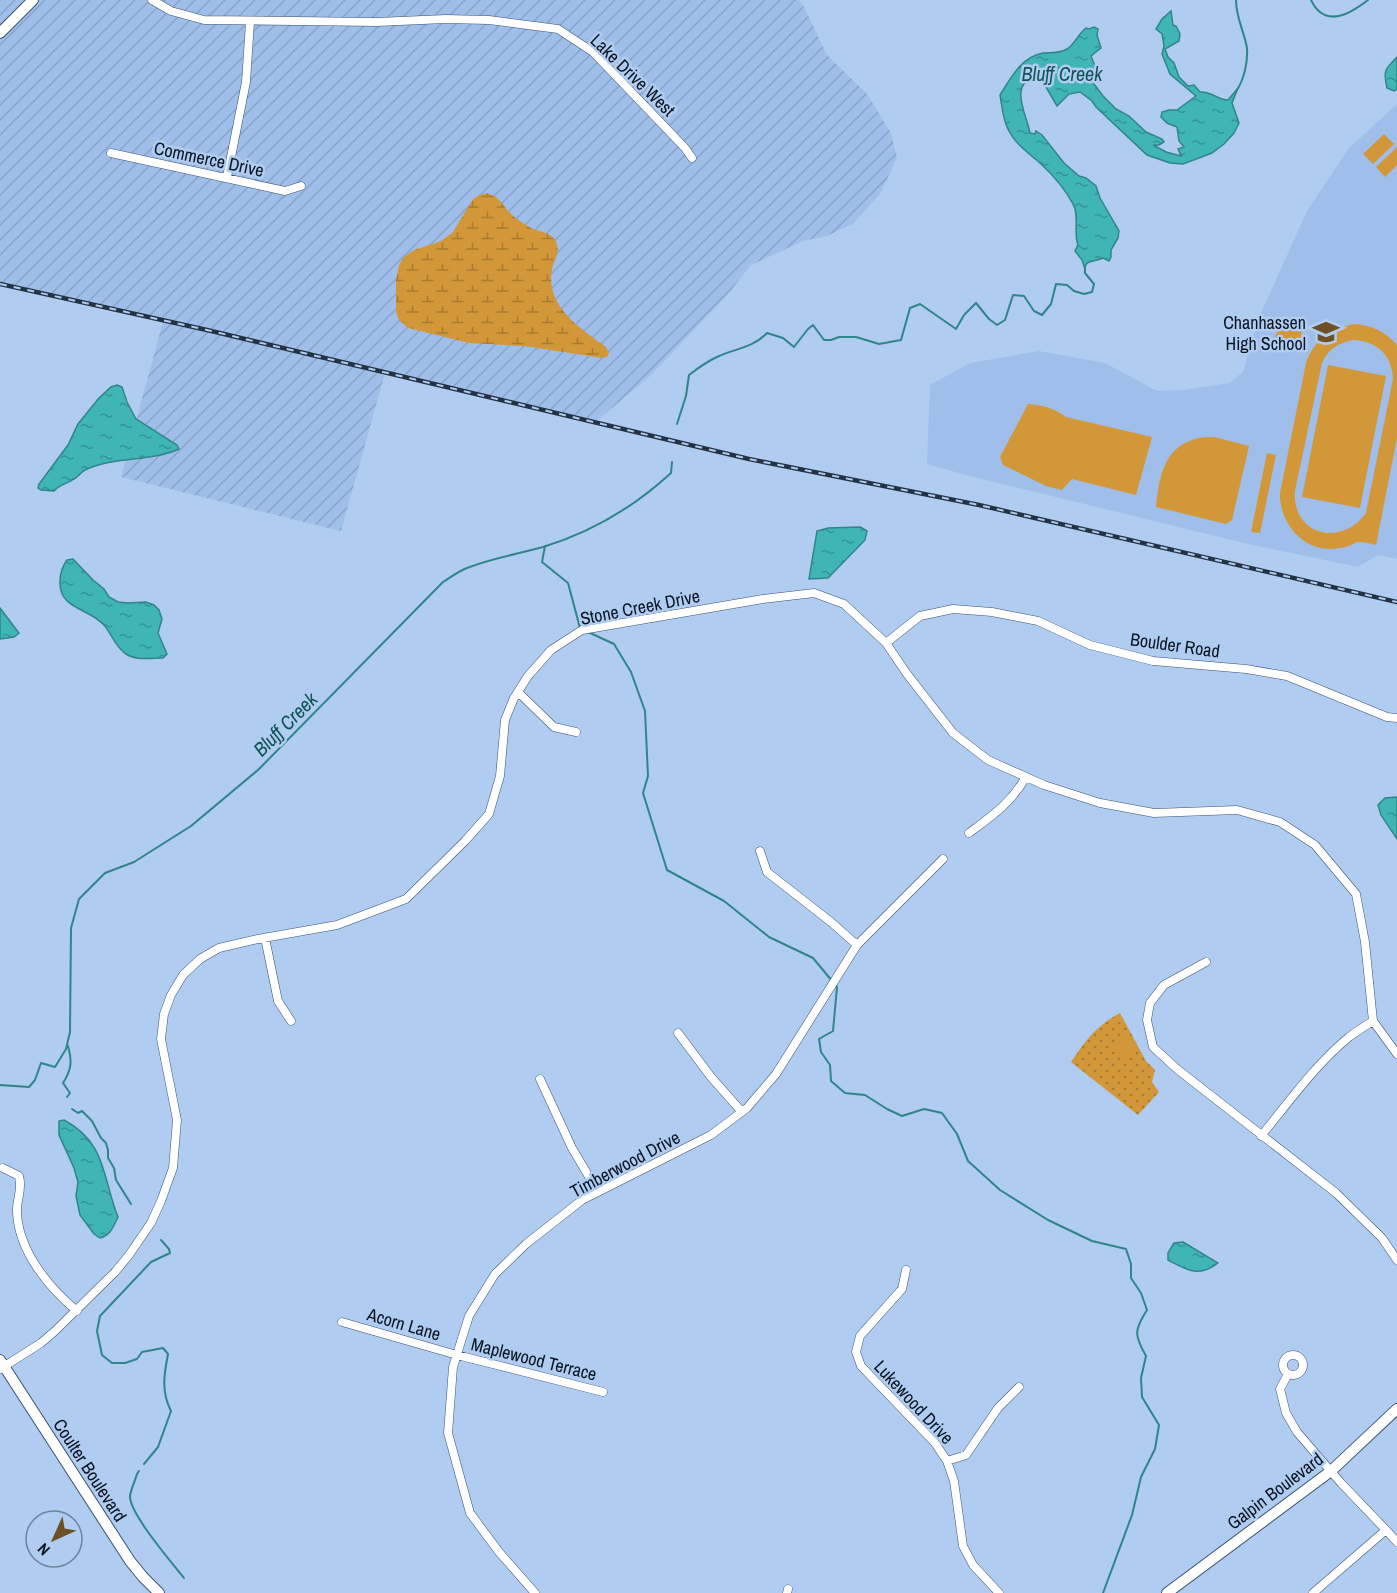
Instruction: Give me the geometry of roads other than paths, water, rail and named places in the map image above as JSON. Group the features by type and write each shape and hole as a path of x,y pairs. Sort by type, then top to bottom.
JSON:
{"street":[{"path":"0,33 33,0"},
{"name":"Lake Drive West","path":"152,0 171,10 204,20 377,22 489,20 558,29 593,52 692,158"},
{"path":"227,177 246,82 250,21"},
{"name":"Commerce Drive","path":"111,153 285,191 300,186"},
{"name":"Stone Creek Drive","path":"1,1365 41,1343 56,1331 115,1272 151,1223 173,1168 177,1120 161,1039 164,1014 171,995 183,975 200,959 219,948 337,926 406,898 465,842 489,814 500,776 505,720 518,692 528,676 551,650 582,630 764,599 814,593 844,604 886,643 953,733 988,760 1044,785 1100,803 1154,813 1237,810 1280,822 1315,845 1356,894 1365,942 1373,1022"},
{"name":"Boulder Road","path":"886,643 920,616 953,609 992,612 1038,621 1090,645 1153,661 1246,669 1287,676 1386,717 1397,718"},
{"path":"518,692 554,727 576,732"},
{"path":"969,833 1005,805 1026,777"},
{"path":"760,851 767,872 857,945"},
{"name":"Timberwood Drive","path":"536,1593 499,1552 470,1513 448,1433 453,1367 469,1316 495,1274 526,1244 582,1200 711,1135 747,1108 776,1074 857,945 943,859"},
{"path":"265,938 278,1001 291,1021"},
{"path":"1206,962 1164,985 1150,1003 1147,1020 1154,1047 1177,1069 1336,1193 1382,1238 1397,1260"},
{"path":"1261,1136 1302,1085 1351,1035 1373,1022 1397,1054"},
{"path":"678,1034 742,1112"},
{"path":"540,1079 572,1148 598,1192"},
{"path":"3,1168 19,1176 21,1183 16,1209 18,1226 26,1246 52,1287 77,1311"},
{"name":"Lukewood Drive","path":"906,1270 902,1289 860,1336 856,1352 861,1366 935,1443 947,1461 954,1481 963,1546 973,1565 999,1593"},
{"name":"Acorn Lane","path":"342,1322 457,1355"},
{"name":"Maplewood Terrace","path":"457,1355 603,1392"},
{"name":"Coulter Boulevard","path":"1,1365 130,1561 159,1593"},
{"path":"1288,1374 1280,1389 1286,1413 1297,1432 1397,1542"},
{"path":"947,1461 966,1455 998,1408 1019,1387"},
{"name":"Galpin Boulevard","path":"1167,1593 1331,1471 1397,1409"},
{"path":"1313,1593 1386,1530"}],"water":[{"path":"1171,11 1173,25 1180,34 1179,41 1165,49 1179,77 1188,86 1194,85 1200,92 1224,100 1228,100 1238,88 1232,103 1239,123 1234,133 1212,153 1183,164 1170,163 1147,155 1080,92 1069,94 1057,106 1039,75 1029,79 1021,91 1030,133 1035,134 1036,131 1042,135 1064,163 1079,176 1086,178 1096,186 1100,198 1119,231 1109,261 1103,258 1091,261 1085,269 1075,251 1078,245 1073,204 1054,178 1012,136 1005,123 1000,95 1017,69 1029,59 1043,53 1064,51 1086,28 1094,27 1098,29 1097,35 1101,48 1091,56 1095,66 1094,84 1116,109 1129,116 1146,132 1164,142 1153,145 1181,156 1178,149 1184,147 1179,141 1177,127 1167,123 1161,117 1162,112 1177,110 1196,96 1170,74 1162,54 1164,46 1162,34 1156,29"},
{"path":"1397,57 1397,89 1394,91 1387,88 1385,74"},
{"path":"117,385 122,387 136,419 177,445 179,449 156,456 96,466 85,470 54,491 38,488 68,445 78,424 99,398 111,387"},
{"path":"860,527 867,531 865,540 828,578 809,579 817,531 828,528"},
{"path":"73,559 104,589 109,597 118,602 146,602 159,610 162,619 158,633 167,654 163,658 140,658 126,654 98,619 64,598 61,591 61,573 67,560"},
{"path":"0,608 19,633 14,637 0,639"},
{"path":"1397,797 1397,839 1381,815 1378,805 1385,798"},
{"path":"64,1120 88,1139 101,1162 118,1217 109,1233 104,1237 100,1238 94,1234 80,1215 76,1196 78,1182 59,1135 59,1121"},
{"path":"1183,1242 1218,1263 1205,1270 1193,1271 1168,1260 1168,1253 1174,1243"}],"waterway":[{"name":"Bluff Creek","path":"1236,0 1237,13 1247,48 1244,76 1237,90"},
{"name":"Bluff Creek","path":"1311,0 1320,12 1332,17 1345,14 1368,0"},
{"name":"Bluff Creek","path":"677,424 686,396 689,375 709,361 749,345 767,333 783,338 794,347 813,325 824,340 856,337 879,344 901,340 910,308 920,304 956,329 964,315 976,303 997,325 1005,320 1013,295 1024,296 1034,311 1042,315 1051,304 1056,284 1067,285 1074,291 1084,294 1092,292 1094,284 1085,273 1085,268"},
{"name":"Bluff Creek","path":"0,1085 29,1087 35,1080 41,1063 55,1067 66,1049 70,1032 71,928 79,899 105,873 134,862 191,826 258,770 443,582 476,565 543,547 595,526 612,517 657,485 671,473 672,462"},
{"path":"545,546 542,562 568,583 580,628"},
{"path":"588,632 614,644 631,672 645,711 648,776 643,793 667,870 724,901 769,937 813,958 837,987 833,1031 819,1039 821,1052 830,1065 831,1081 845,1093 865,1095 902,1116 924,1109 942,1113 957,1134 968,1161 1000,1190 1048,1220 1092,1241 1126,1249 1131,1264 1131,1278 1141,1293 1147,1310 1137,1333 1146,1356 1141,1378 1142,1397 1159,1425 1155,1449 1141,1477 1132,1515 1103,1593"},
{"name":"Bluff Creek","path":"67,1097 70,1093 63,1083 70,1065 68,1046"},
{"name":"Bluff Creek","path":"72,1109 78,1113 82,1111 92,1121 106,1143 108,1158 114,1168 116,1180 131,1204"},
{"name":"Bluff Creek","path":"144,1464 158,1447 171,1411 165,1390 168,1354 163,1348 142,1352 137,1359 125,1363 112,1363 102,1355 97,1331 100,1316 151,1262 170,1253 161,1240"},
{"name":"Bluff Creek","path":"139,1471 130,1496 136,1514 184,1578"}],"railway":[{"path":"0,284 207,330 749,459 979,505 1397,602"}],"place":[{"name":"Chanhassen High School","path":"1326,332"}]}
